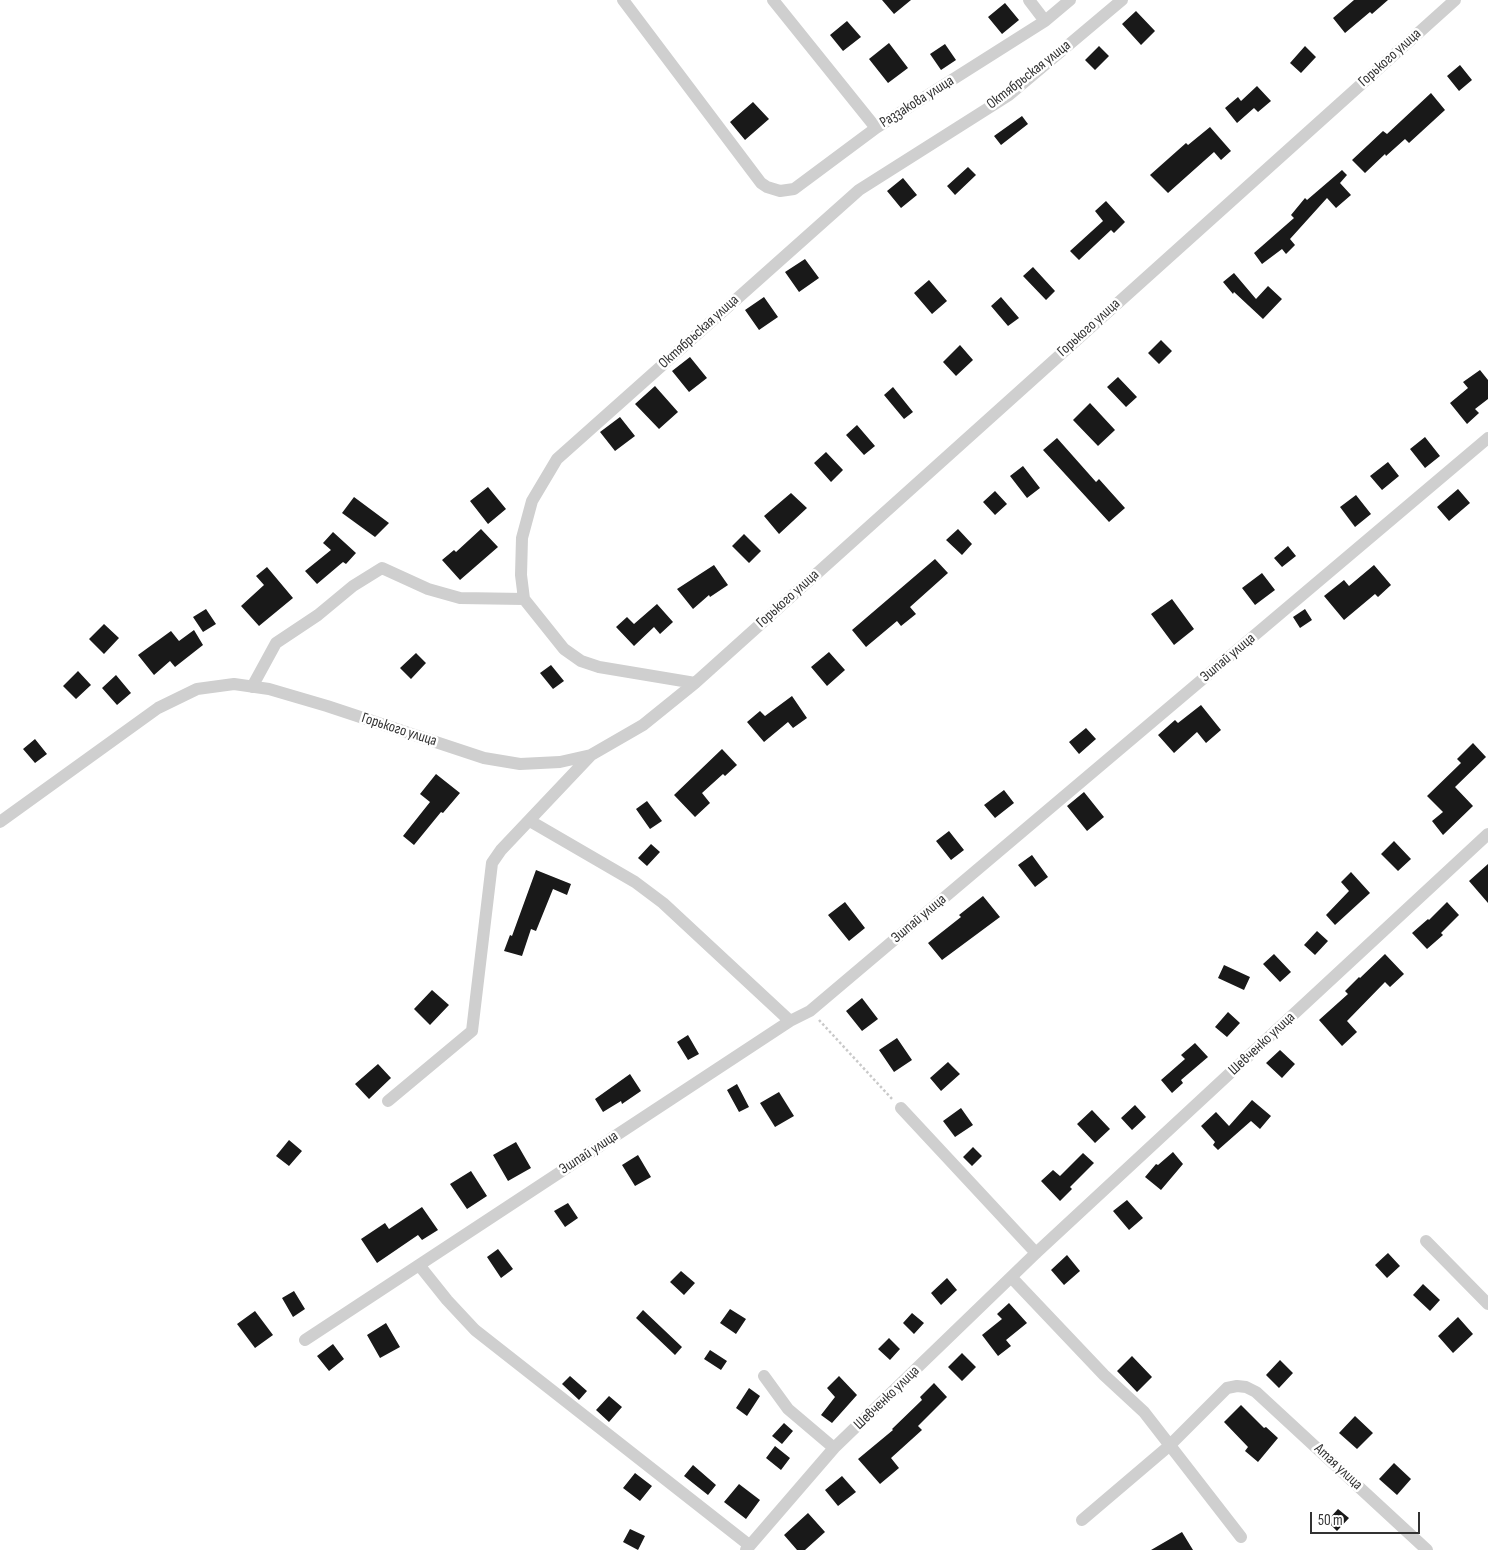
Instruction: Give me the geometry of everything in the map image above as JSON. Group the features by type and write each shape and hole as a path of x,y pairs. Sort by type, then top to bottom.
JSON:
{"street":[{"path":"623,0 762,183 767,187 780,191 794,189 876,128"},
{"name":"Раззакова улица","path":"774,0 876,128 1046,21 1070,0"},
{"path":"1029,0 1046,21"},
{"name":"Октябрьская улица","path":"524,599 521,575 522,538 532,501 558,460 859,190 1009,95 1122,0"},
{"name":"Горького улица","path":"0,822 158,708 197,689 234,684 269,689 328,706 484,758 520,764 560,762 590,755 643,725 695,683 1455,0"},
{"name":"Эшпай улица","path":"305,1340 790,1021 810,1011 1488,438"},
{"path":"252,687 276,643 382,568 428,589 460,598 524,599 564,649 581,661 599,667 695,683"},
{"path":"388,1101 472,1031 492,863 590,755"},
{"path":"530,820 635,882 663,903 790,1021"},
{"name":"Шевченко улица","path":"747,1548 834,1448 1036,1253 1488,834"},
{"path":"901,1108 1036,1253"},
{"path":"1426,1241 1488,1304"},
{"path":"419,1265 446,1300 475,1330 747,1548"},
{"path":"1012,1278 1104,1375 1144,1412 1241,1536"},
{"path":"764,1376 788,1408 834,1448"},
{"name":"Атая улица","path":"1169,1446 1227,1388 1246,1387 1256,1392 1427,1550"},
{"path":"1082,1520 1169,1446"}],"path":[{"path":"810,1011 901,1108"}],"building":[{"path":"882,0 911,0 894,14"},
{"path":"1354,0 1388,0 1345,33 1333,18"},
{"path":"1005,3 1019,20 1002,34 988,17"},
{"path":"1136,11 1155,31 1141,45 1122,24"},
{"path":"847,21 861,37 843,51 830,35"},
{"path":"889,43 908,68 888,83 869,59"},
{"path":"945,44 956,60 941,70 930,54"},
{"path":"1099,46 1109,56 1095,70 1085,60"},
{"path":"1305,46 1316,57 1301,73 1290,63"},
{"path":"1460,65 1472,80 1459,91 1447,76"},
{"path":"1257,86 1271,101 1258,112 1254,108 1237,123 1225,108 1238,97 1241,101"},
{"path":"1431,93 1445,110 1409,143 1405,139 1386,156 1385,154 1365,173 1352,160 1383,131 1387,134"},
{"path":"753,102 769,119 745,140 730,122"},
{"path":"1022,116 1028,124 1001,145 994,136"},
{"path":"1210,127 1231,151 1221,160 1214,152 1168,193 1150,175 1186,143 1188,145"},
{"path":"968,167 976,175 955,195 947,186"},
{"path":"1342,170 1347,175 1340,183 1351,195 1336,208 1327,198 1290,239 1295,245 1286,254 1282,249 1262,264 1254,253 1294,218 1291,215 1305,198 1307,200"},
{"path":"903,178 917,195 901,208 887,191"},
{"path":"1106,201 1125,222 1114,233 1111,230 1079,260 1070,251 1103,221 1095,211"},
{"path":"805,259 819,278 799,292 785,272"},
{"path":"1033,267 1055,291 1046,300 1023,276"},
{"path":"1234,273 1256,299 1268,286 1282,299 1263,319 1234,292 1233,294 1223,282"},
{"path":"929,280 947,301 932,314 914,293"},
{"path":"764,297 778,317 759,330 745,310"},
{"path":"1001,297 1019,318 1008,326 991,306"},
{"path":"1161,340 1172,351 1159,364 1148,353"},
{"path":"960,345 973,360 956,376 943,362"},
{"path":"690,357 707,378 689,392 672,371"},
{"path":"1480,370 1488,380 1488,399 1475,409 1479,413 1467,424 1450,403 1468,388 1463,382"},
{"path":"1118,377 1137,397 1126,407 1107,387"},
{"path":"655,386 678,412 659,429 635,404"},
{"path":"893,387 913,412 904,419 884,395"},
{"path":"1090,403 1115,430 1098,446 1073,420"},
{"path":"620,417 635,436 615,451 600,432"},
{"path":"857,425 875,446 864,455 846,435"},
{"path":"1425,437 1440,456 1425,468 1410,449"},
{"path":"1057,438 1096,482 1099,479 1125,508 1109,522 1043,450"},
{"path":"826,452 843,470 831,482 814,463"},
{"path":"1388,462 1399,476 1382,490 1370,476"},
{"path":"1023,466 1040,488 1027,498 1010,476"},
{"path":"488,487 506,509 488,524 470,501"},
{"path":"1458,489 1470,503 1449,521 1437,507"},
{"path":"995,491 1007,504 995,515 983,502"},
{"path":"791,493 807,508 779,534 764,516"},
{"path":"1356,495 1371,514 1355,527 1340,507"},
{"path":"354,497 389,523 375,537 342,513"},
{"path":"481,529 498,547 460,580 442,560 454,550 456,552"},
{"path":"958,529 972,544 962,555 946,540"},
{"path":"333,532 356,553 346,564 343,562 317,584 305,571 331,550 323,543"},
{"path":"744,534 761,551 749,563 732,546"},
{"path":"1288,546 1296,556 1282,567 1274,558"},
{"path":"935,559 948,573 910,607 916,614 901,626 897,621 866,647 852,630"},
{"path":"714,565 728,585 710,597 709,595 693,609 677,589"},
{"path":"1374,565 1391,585 1378,597 1375,594 1344,620 1324,596 1344,580 1349,586"},
{"path":"267,567 293,598 259,626 241,606 264,585 256,576"},
{"path":"1262,573 1275,590 1255,605 1242,588"},
{"path":"1172,599 1194,629 1174,645 1151,614"},
{"path":"657,604 673,622 660,634 654,627 634,646 616,627 627,617 634,624"},
{"path":"206,609 216,624 203,632 193,617"},
{"path":"1305,609 1312,620 1300,628 1293,617"},
{"path":"104,624 119,638 104,654 89,639"},
{"path":"194,630 203,645 175,667 170,661 154,675 138,655 171,631 179,641"},
{"path":"829,652 845,670 827,686 811,667"},
{"path":"416,653 426,663 411,679 400,668"},
{"path":"551,665 564,681 553,689 540,673"},
{"path":"78,671 91,685 76,699 63,686"},
{"path":"116,675 131,693 117,705 102,688"},
{"path":"792,696 807,718 793,728 788,722 764,742 747,722 760,711 765,716"},
{"path":"1201,705 1221,730 1206,743 1197,732 1174,753 1158,735 1175,720 1178,723"},
{"path":"1086,728 1096,739 1079,754 1069,742"},
{"path":"35,739 47,754 35,763 23,749"},
{"path":"1473,743 1486,757 1455,787 1473,806 1443,835 1432,821 1443,812 1427,796 1461,763 1457,759"},
{"path":"722,749 737,765 725,776 723,774 702,793 710,803 695,817 674,795"},
{"path":"436,774 460,793 443,813 441,812 414,845 403,836 430,802 420,794"},
{"path":"1004,790 1014,803 995,818 984,805"},
{"path":"1084,792 1104,817 1087,831 1067,806"},
{"path":"647,801 662,821 650,829 636,809"},
{"path":"949,831 964,850 951,860 936,841"},
{"path":"1394,841 1411,859 1398,871 1381,854"},
{"path":"651,844 660,852 647,866 638,858"},
{"path":"1032,855 1048,877 1035,887 1018,865"},
{"path":"1488,864 1488,903 1469,881"},
{"path":"536,870 571,884 567,895 553,889 536,931 531,929 522,956 504,951 510,935 512,936"},
{"path":"1351,872 1370,893 1335,925 1326,915 1349,891 1341,882"},
{"path":"983,896 1000,917 942,960 928,943 961,917 959,915"},
{"path":"845,902 865,928 849,941 828,915"},
{"path":"1447,902 1459,915 1441,933 1443,935 1427,949 1412,933 1429,920"},
{"path":"1317,931 1328,941 1315,955 1304,945"},
{"path":"1274,954 1291,972 1280,982 1263,964"},
{"path":"1385,954 1404,974 1390,987 1385,982 1347,1021 1357,1032 1342,1046 1319,1020 1348,994 1345,991 1359,977"},
{"path":"1224,965 1250,977 1244,990 1218,978"},
{"path":"432,990 449,1005 430,1025 414,1009"},
{"path":"862,998 878,1019 862,1031 846,1011"},
{"path":"1228,1012 1240,1023 1227,1037 1215,1027"},
{"path":"688,1035 699,1054 688,1060 677,1042"},
{"path":"897,1038 912,1060 894,1072 879,1050"},
{"path":"1195,1043 1208,1057 1181,1080 1183,1083 1172,1093 1161,1080 1185,1059 1181,1055"},
{"path":"1280,1050 1295,1064 1282,1078 1266,1063"},
{"path":"948,1062 960,1074 941,1091 930,1078"},
{"path":"378,1064 391,1078 369,1099 355,1084"},
{"path":"630,1074 641,1091 622,1104 621,1101 603,1112 595,1099"},
{"path":"737,1084 749,1107 739,1112 727,1090"},
{"path":"779,1092 794,1116 775,1127 760,1103"},
{"path":"1252,1100 1271,1116 1260,1129 1251,1121 1218,1150 1213,1145 1215,1142 1201,1126 1216,1112 1229,1126"},
{"path":"1135,1105 1146,1117 1132,1130 1121,1118"},
{"path":"961,1108 973,1125 955,1137 943,1121"},
{"path":"1092,1110 1110,1129 1095,1143 1077,1124"},
{"path":"289,1140 302,1151 289,1166 276,1156"},
{"path":"516,1142 531,1168 508,1181 493,1155"},
{"path":"973,1147 982,1156 972,1166 963,1157"},
{"path":"1173,1152 1183,1164 1161,1190 1145,1177 1156,1164 1158,1165"},
{"path":"1083,1153 1094,1163 1070,1187 1072,1189 1060,1201 1041,1181 1053,1170 1060,1176"},
{"path":"638,1155 651,1177 635,1186 622,1165"},
{"path":"471,1171 487,1196 467,1209 450,1184"},
{"path":"1127,1200 1143,1218 1129,1230 1113,1211"},
{"path":"568,1203 578,1218 565,1227 554,1211"},
{"path":"422,1207 438,1230 422,1240 418,1235 377,1263 361,1239 385,1223 389,1229"},
{"path":"498,1249 513,1269 501,1278 487,1257"},
{"path":"1388,1253 1400,1266 1387,1278 1375,1265"},
{"path":"1067,1255 1080,1271 1064,1285 1051,1270"},
{"path":"681,1271 695,1283 684,1295 670,1282"},
{"path":"947,1278 957,1290 941,1305 931,1293"},
{"path":"1423,1284 1440,1300 1430,1311 1413,1295"},
{"path":"294,1291 305,1309 293,1317 282,1298"},
{"path":"1009,1303 1027,1323 1006,1340 1011,1346 998,1356 982,1335 1002,1319 997,1314"},
{"path":"730,1309 746,1319 736,1334 720,1323"},
{"path":"643,1310 682,1347 675,1355 636,1318"},
{"path":"255,1311 273,1335 255,1348 237,1324"},
{"path":"912,1313 924,1323 914,1334 903,1323"},
{"path":"1458,1317 1473,1334 1453,1353 1438,1336"},
{"path":"386,1323 400,1347 380,1358 367,1335"},
{"path":"889,1338 900,1349 890,1360 878,1349"},
{"path":"333,1344 344,1359 329,1371 317,1356"},
{"path":"710,1350 727,1361 721,1370 704,1359"},
{"path":"962,1353 976,1367 962,1381 948,1367"},
{"path":"1132,1356 1152,1377 1137,1392 1117,1371"},
{"path":"1280,1360 1293,1373 1279,1388 1266,1375"},
{"path":"570,1376 587,1391 579,1400 562,1384"},
{"path":"839,1376 857,1395 832,1423 821,1415 835,1397 827,1388"},
{"path":"934,1383 947,1397 918,1426 922,1430 891,1458 899,1468 880,1484 858,1459 893,1430 922,1400 920,1397"},
{"path":"749,1388 760,1396 747,1416 736,1408"},
{"path":"609,1396 622,1407 609,1422 596,1410"},
{"path":"1241,1405 1264,1428 1266,1427 1278,1438 1258,1462 1245,1451 1248,1447 1224,1422"},
{"path":"1355,1416 1373,1433 1357,1449 1339,1433"},
{"path":"784,1423 793,1431 782,1444 772,1436"},
{"path":"775,1446 790,1458 781,1470 766,1458"},
{"path":"1394,1463 1411,1479 1397,1495 1379,1479"},
{"path":"693,1465 716,1485 708,1495 684,1476"},
{"path":"635,1473 652,1486 640,1501 623,1488"},
{"path":"842,1476 856,1492 838,1506 825,1490"},
{"path":"739,1484 760,1500 746,1519 724,1502"},
{"path":"1338,1509 1349,1518 1337,1531 1327,1521"},
{"path":"808,1513 825,1532 805,1550 797,1550 784,1535"},
{"path":"630,1529 645,1536 638,1550 623,1542"},
{"path":"1182,1532 1193,1550 1151,1550"}]}
